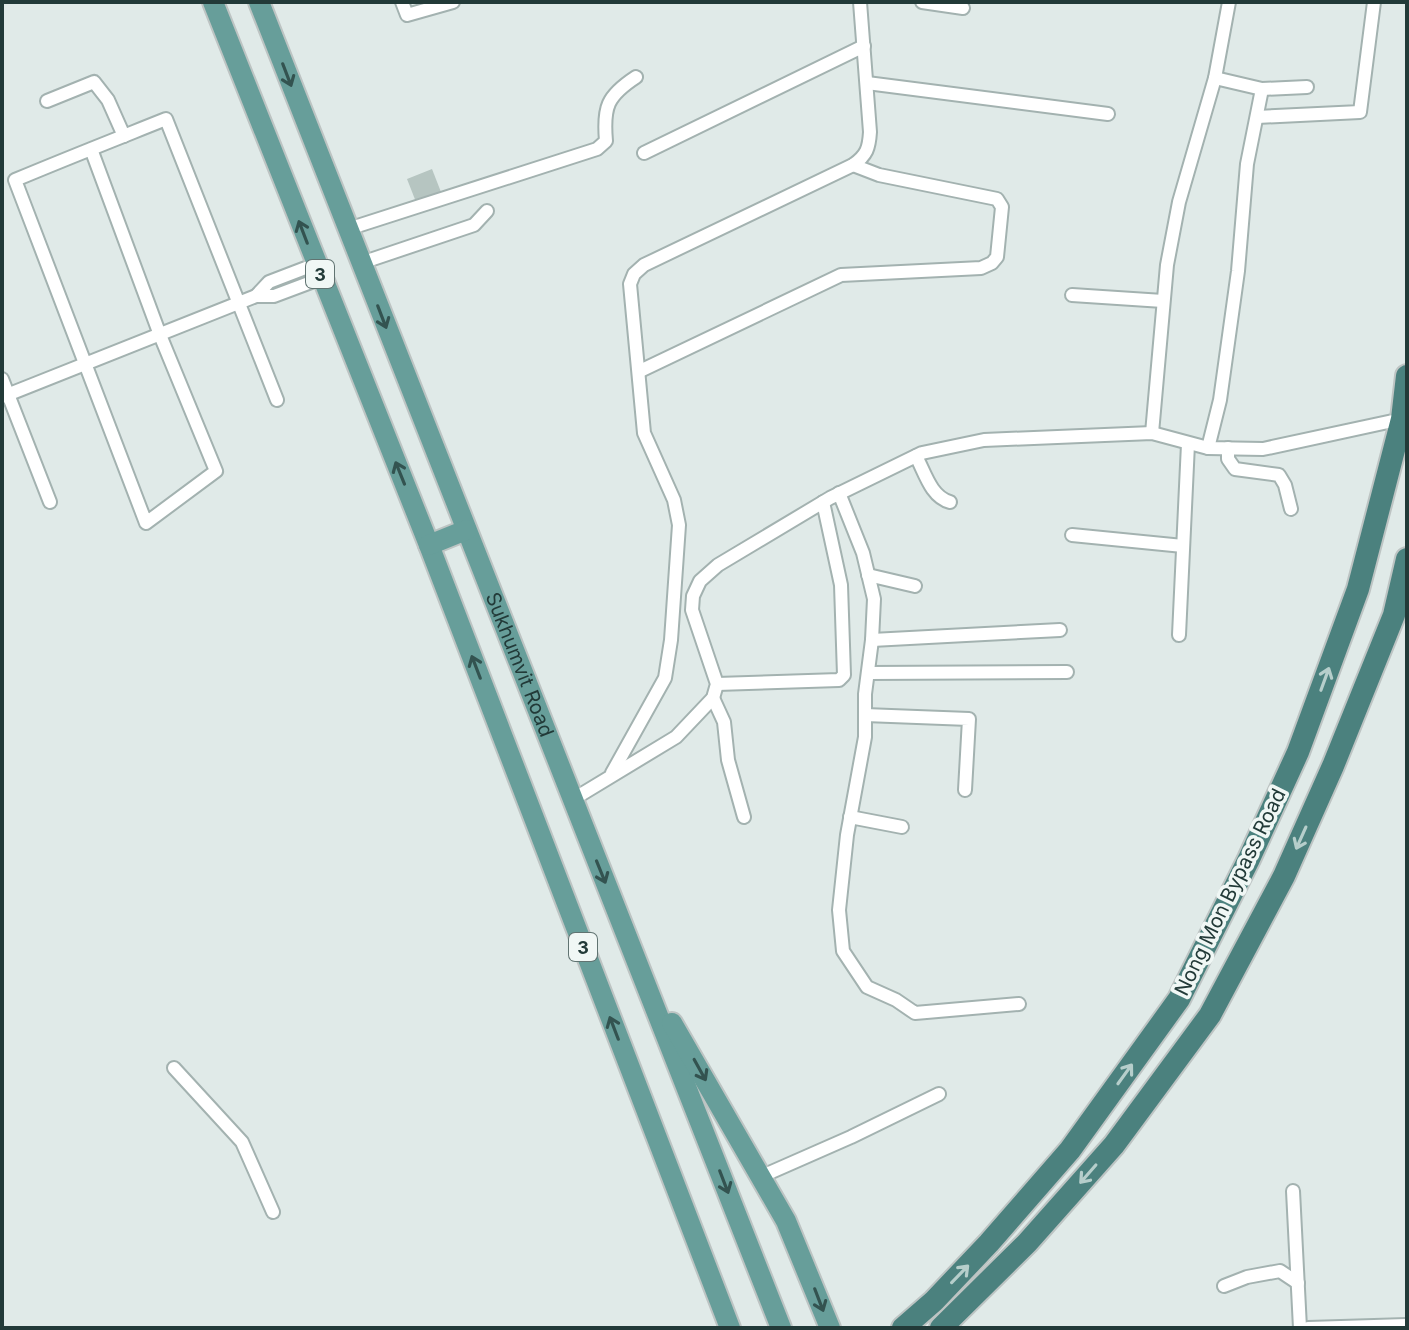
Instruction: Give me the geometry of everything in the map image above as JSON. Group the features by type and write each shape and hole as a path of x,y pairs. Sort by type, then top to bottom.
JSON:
{"highway":[{"name":"Nong Mon Bypass Road","path":"903,1328 934,1301 989,1243 1070,1150 1179,999 1298,752 1358,589 1402,419 1407,376"},
{"name":"Nong Mon Bypass Road","path":"941,1328 1027,1243 1114,1145 1210,1015 1284,876 1333,766 1394,615 1407,559"},
{"path":"1298,752 1333,766"}],"main road":[{"name":"Sukhumvit Road","path":"213,2 429,545 730,1328"},
{"name":"Sukhumvit Road","path":"259,2 781,1328"},
{"path":"429,545 466,530"},
{"path":"645,979 786,1221 830,1328"}],"street":[{"path":"402,2 407,15 453,2"},
{"path":"611,776 665,678 671,640 679,525 674,500 644,433 630,284 634,274 658,257 865,157 869,147 867,83 860,2"},
{"path":"922,2 963,8"},
{"path":"1152,433 1167,265 1179,202 1215,78 1229,2"},
{"path":"1257,117 1360,112 1374,2"},
{"path":"644,153 864,46"},
{"path":"348,229 597,149 606,141 604,116 610,100 619,88 636,77"},
{"path":"1215,78 1262,89 1307,87"},
{"path":"47,101 94,82 108,100 124,136"},
{"path":"867,83 1108,114"},
{"path":"1208,448 1225,369 1238,271 1247,164 1262,89"},
{"path":"91,149 160,335 216,471 146,523 15,180 91,149 166,119 277,400"},
{"path":"640,371 841,275 981,268 997,257 1002,207 997,199 879,175 853,165"},
{"path":"361,263 474,225 487,211"},
{"path":"5,396 256,296 274,296 319,271"},
{"path":"1072,295 1163,301"},
{"path":"2,379 5,396 50,502"},
{"path":"572,800 676,737 713,698 717,684 692,610 693,596 700,581 718,565 823,502 916,456 984,440 1152,433 1208,448 1263,449 1402,419"},
{"path":"1179,635 1188,444"},
{"path":"1228,448 1228,459 1235,469 1279,475 1291,509"},
{"path":"916,456 934,492 941,500 950,502"},
{"path":"839,493 863,553 874,599 865,737 850,817 839,910 843,951 867,987 915,1013 1019,1004"},
{"path":"717,684 839,680 844,675 841,585 823,502"},
{"path":"1072,535 1183,546"},
{"path":"868,575 915,586"},
{"path":"872,640 1060,630"},
{"path":"868,673 1067,672"},
{"path":"713,698 724,722 730,771 744,817"},
{"path":"865,715 969,719 965,790"},
{"path":"850,817 902,827"},
{"path":"174,1068 242,1142 273,1212"},
{"path":"760,1177 939,1094"},
{"path":"1293,1191 1300,1328"},
{"path":"1224,1286 1256,1274 1280,1271 1298,1283"},
{"path":"1308,1328 1407,1325"}],"building":[{"path":"432,169 441,192 416,202 407,179"}]}
